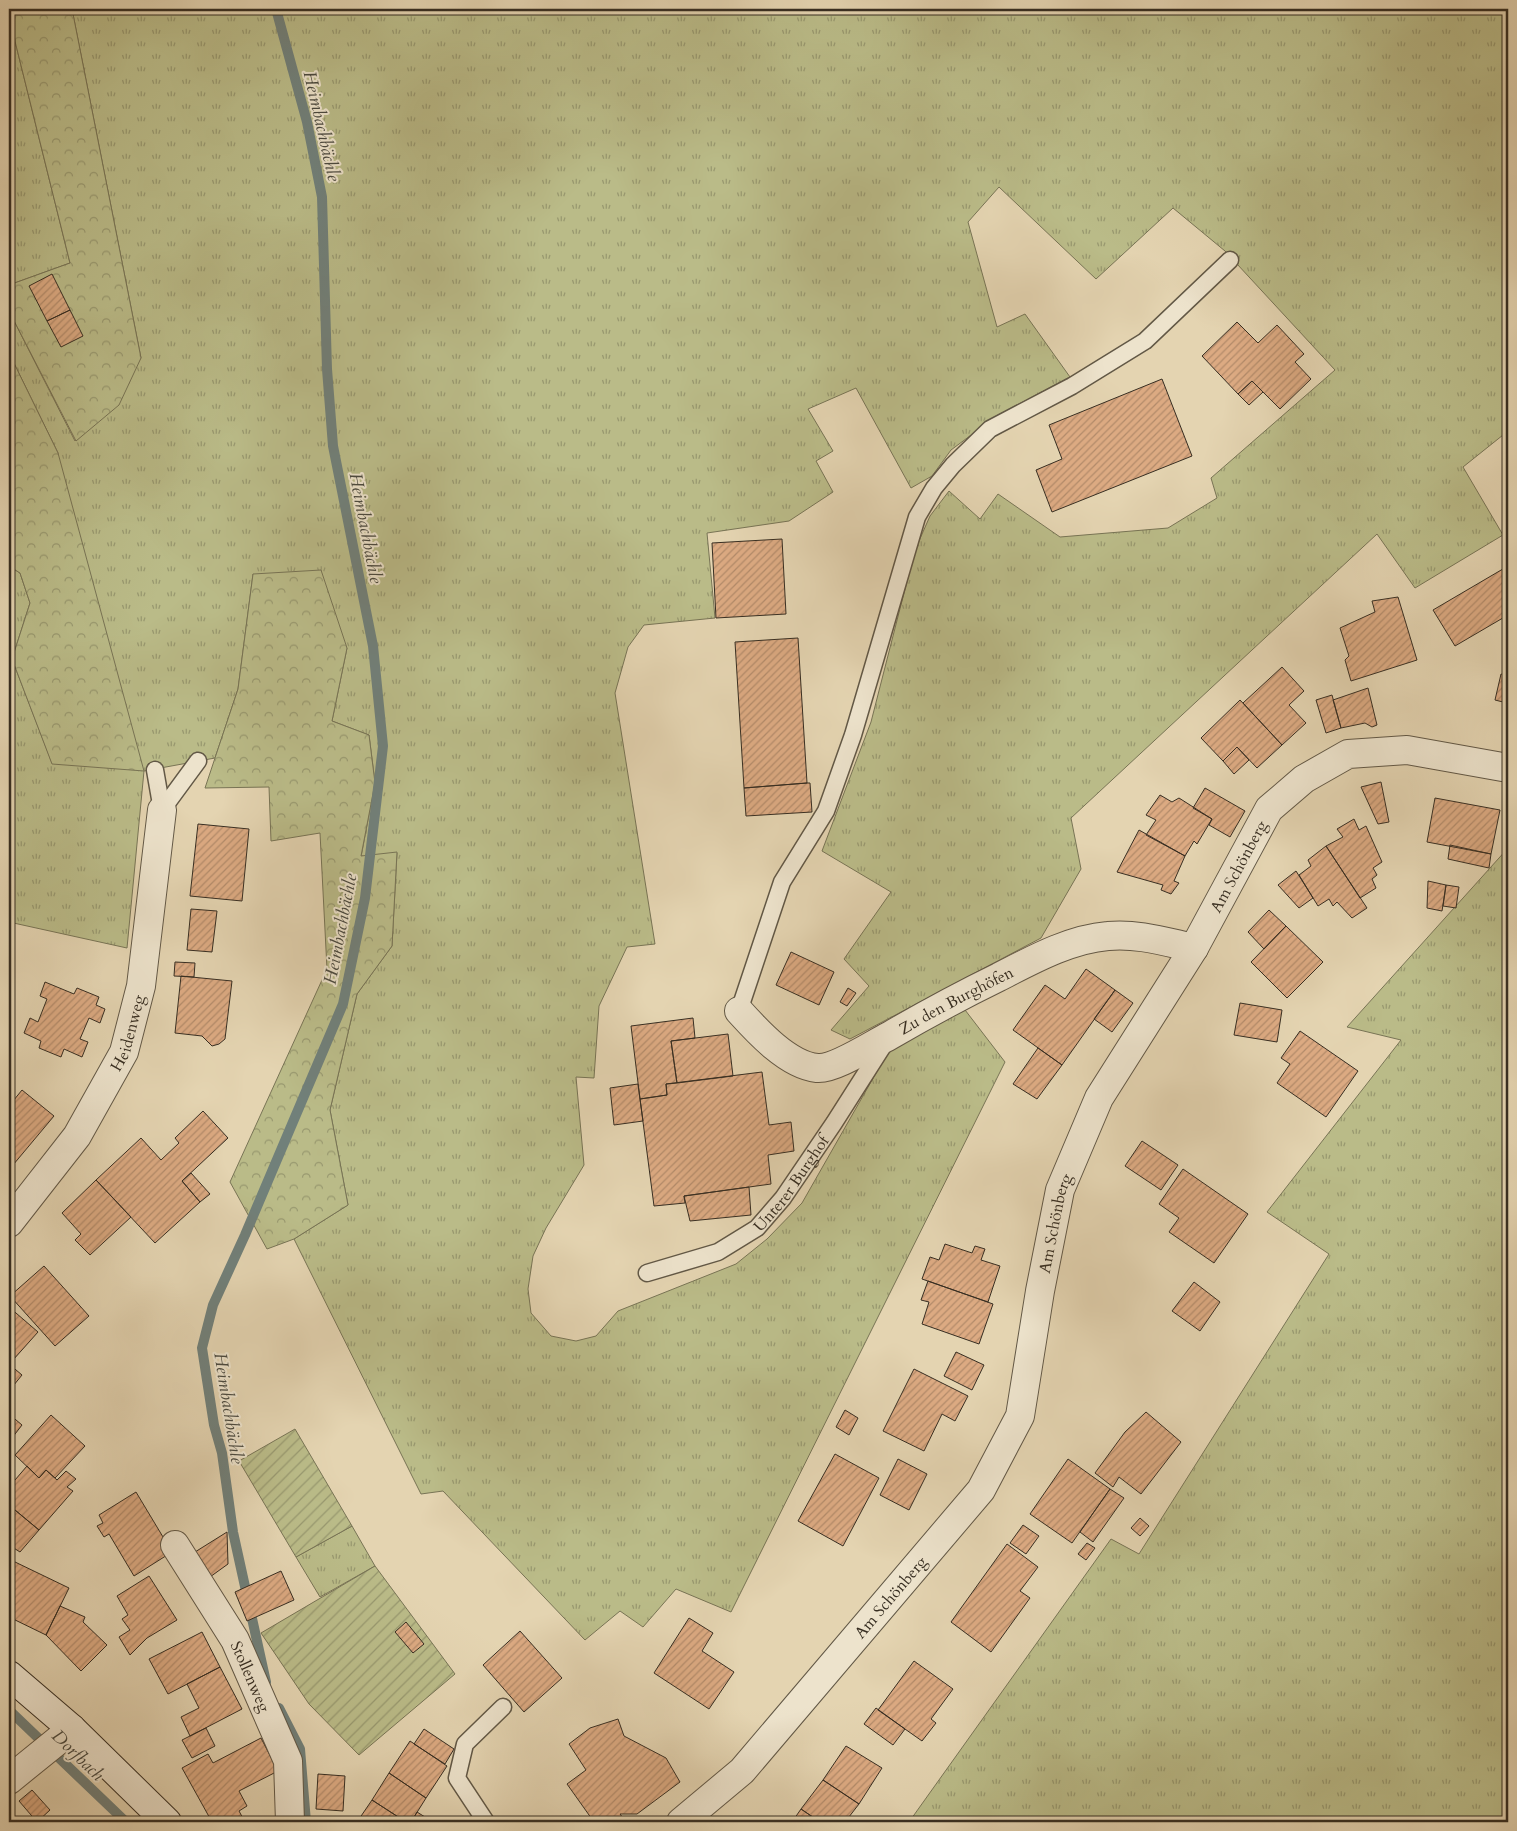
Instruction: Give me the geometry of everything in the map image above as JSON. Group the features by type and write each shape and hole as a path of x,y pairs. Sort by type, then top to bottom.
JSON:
{"street":[{"name":"Am Schönberg","path":"681,1822 742,1771 981,1490 1020,1416 1040,1291 1060,1190 1099,1098 1194,948 1269,809 1304,779 1348,754 1407,750 1508,768"},
{"name":"Heidenweg","path":"13,1210 77,1136 124,1052 141,986 162,810"},
{"name":"Zu den Burghöfen","path":"740,1011 764,1039 802,1065 819,1068 853,1056 1031,960 1071,945 1108,936 1148,937 1194,948"},
{"name":"Stollenweg","path":"175,1545 236,1640 288,1761 290,1822"},
{"path":"9,1675 56,1741 167,1822"},
{"path":"9,1780 56,1741"}],"lane":[{"path":"740,1011 782,882 826,811 853,735 918,517 934,488 953,464 990,429 1072,386 1145,341 1230,260"},
{"name":"Heidenweg","path":"162,810 198,761"},
{"name":"Heidenweg","path":"155,770 162,810"},
{"name":"Unterer Burghof","path":"647,1273 718,1252 757,1228 783,1198 834,1123 889,1035"},
{"path":"486,1822 457,1778 465,1744 503,1707"}],"green space":[{"path":"9,9 72,9 141,358 119,405 76,441 9,311 9,285 70,263 9,17"},
{"path":"72,9 1508,9 1508,431 1463,467 1503,535 1415,588 1377,534 1071,818 1081,869 1041,938 850,1039 831,1030 869,986 844,959 891,892 822,851 871,722 915,550 930,516 949,491 980,519 998,494 1060,537 1168,528 1217,498 1211,478 1335,370 1225,251 1173,208 1096,279 999,187 968,222 997,327 1025,314 1070,377 998,415 951,450 932,476 911,488 856,388 808,409 833,451 816,461 833,492 789,521 707,533 715,618 644,625 628,647 615,693 655,944 627,947 599,1006 594,1078 576,1077 584,1165 546,1228 533,1256 528,1289 531,1313 551,1336 576,1341 596,1336 618,1311 736,1264 767,1239 802,1203 892,1045 962,1006 1005,1062 731,1612 676,1589 643,1627 620,1611 585,1640 443,1491 421,1494 294,1239 348,1205 330,1110 357,994 392,946 397,853 361,857 375,783 369,735 332,721 347,648 253,574 238,689 215,758 144,771 127,948 9,922 9,566 20,573 30,603 12,659 52,763 58,453 9,353 9,311 75,441 141,358"},
{"path":"9,17 70,263 9,285"},
{"path":"9,353 58,453 144,771 52,764 12,659 30,603 20,573 9,566 9,508 13,501 9,487"},
{"path":"321,570 347,648 332,721 369,735 375,783 361,856 397,852 392,946 357,994 330,1110 348,1205 294,1239 267,1249 230,1182 327,969 320,833 271,841 269,787 205,788 238,689 253,574"},
{"path":"1508,848 1508,1822 909,1822 1111,1539 1139,1554 1329,1254 1267,1212 1401,1040 1347,1027"},
{"path":"295,1429 352,1526 296,1557 239,1461"},
{"path":"352,1526 375,1566 320,1597 296,1557"},
{"path":"375,1566 455,1674 359,1755 309,1704 261,1633"}],"building":[{"path":"52,274 70,310 47,321 29,286"},
{"path":"70,310 83,336 61,347 47,321"},
{"path":"1237,322 1258,343 1277,325 1304,354 1295,362 1311,379 1280,409 1252,381 1238,394 1202,356"},
{"path":"1162,379 1192,456 1052,512 1036,470 1062,459 1049,425"},
{"path":"1252,381 1263,392 1249,405 1238,394"},
{"path":"782,539 786,614 716,618 712,543"},
{"path":"1508,566 1508,615 1455,646 1433,610"},
{"path":"1398,597 1417,660 1351,681 1345,660 1349,656 1340,628 1375,612 1372,601"},
{"path":"798,638 807,783 744,788 735,642"},
{"path":"1282,667 1304,691 1289,705 1306,723 1282,745 1243,703"},
{"path":"1501,674 1508,676 1508,724 1503,722 1507,703 1495,700"},
{"path":"1368,688 1377,725 1372,727 1365,723 1341,728 1333,700"},
{"path":"1332,695 1341,728 1326,733 1316,700"},
{"path":"1240,700 1282,745 1257,768 1237,747 1223,761 1201,738"},
{"path":"1237,747 1249,760 1234,774 1223,761"},
{"path":"1381,782 1389,822 1378,824 1361,787"},
{"path":"810,783 812,812 746,816 744,788"},
{"path":"1205,788 1245,811 1230,837 1209,825 1212,819 1193,808"},
{"path":"1160,795 1172,802 1179,798 1212,819 1197,844 1194,841 1185,856 1146,835 1156,820 1146,815"},
{"path":"1435,798 1500,810 1491,854 1427,842"},
{"path":"1354,819 1359,830 1366,826 1382,862 1373,868 1377,875 1372,879 1376,888 1360,898 1326,846 1343,837 1337,829"},
{"path":"198,824 249,829 242,901 190,896"},
{"path":"1139,830 1185,856 1174,881 1179,883 1171,894 1161,890 1163,885 1117,872"},
{"path":"1450,845 1491,854 1489,868 1448,859"},
{"path":"1326,846 1367,908 1352,918 1337,902 1333,906 1329,899 1318,906 1299,875 1311,866 1308,860"},
{"path":"1296,871 1313,898 1299,908 1278,885"},
{"path":"1428,881 1446,885 1442,911 1427,908"},
{"path":"1446,885 1459,887 1456,908 1443,906"},
{"path":"191,909 217,911 212,952 187,950"},
{"path":"1269,910 1286,926 1264,949 1248,932"},
{"path":"1286,926 1323,962 1287,998 1251,962"},
{"path":"791,952 834,972 819,1005 776,985"},
{"path":"175,962 195,963 194,977 174,976"},
{"path":"1086,969 1115,990 1062,1065 1013,1030 1045,985 1065,999"},
{"path":"181,976 232,981 225,1039 219,1044 212,1046 202,1036 175,1033"},
{"path":"45,982 74,994 77,988 99,997 96,1005 105,1009 100,1023 89,1018 80,1039 88,1042 82,1057 64,1049 61,1057 39,1048 41,1041 24,1033 30,1018 38,1022 47,999 40,996"},
{"path":"848,988 856,993 847,1006 840,1002"},
{"path":"1115,990 1133,1003 1112,1032 1094,1019"},
{"path":"1240,1003 1282,1010 1277,1042 1234,1035"},
{"path":"693,1018 695,1038 671,1041 677,1083 666,1084 667,1095 640,1099 631,1026"},
{"path":"1300,1031 1358,1071 1326,1117 1277,1083 1290,1064 1281,1058"},
{"path":"728,1034 733,1076 677,1083 671,1041"},
{"path":"1038,1048 1062,1065 1037,1099 1013,1084"},
{"path":"762,1072 769,1125 791,1122 794,1151 768,1155 771,1184 684,1196 685,1203 654,1206 640,1099 667,1095 666,1084"},
{"path":"638,1084 643,1121 614,1125 610,1088"},
{"path":"22,1090 54,1116 13,1165 9,1162 9,1106"},
{"path":"203,1111 228,1138 182,1181 200,1202 155,1243 96,1180 141,1138 161,1160 179,1143 175,1138"},
{"path":"1142,1141 1178,1165 1161,1190 1125,1166"},
{"path":"1183,1169 1248,1214 1214,1263 1169,1232 1179,1218 1159,1204"},
{"path":"191,1173 210,1194 200,1202 182,1181"},
{"path":"96,1180 131,1217 90,1255 75,1240 81,1234 62,1213"},
{"path":"749,1187 751,1215 690,1221 684,1196"},
{"path":"945,1244 972,1253 975,1246 985,1249 981,1260 1000,1266 988,1302 922,1279 930,1257 939,1260"},
{"path":"44,1266 89,1316 55,1346 10,1296"},
{"path":"928,1281 993,1304 979,1344 922,1324 929,1302 921,1300"},
{"path":"1194,1282 1220,1302 1200,1331 1172,1311"},
{"path":"9,1307 38,1332 13,1360 9,1356"},
{"path":"956,1352 984,1365 972,1390 944,1376"},
{"path":"9,1364 22,1375 9,1391"},
{"path":"914,1369 968,1396 955,1421 942,1414 924,1451 883,1431"},
{"path":"845,1410 858,1418 849,1435 836,1427"},
{"path":"1146,1412 1181,1442 1141,1494 1119,1477 1113,1487 1095,1473 1125,1432"},
{"path":"9,1414 22,1425 12,1438 9,1435"},
{"path":"51,1415 85,1446 55,1478 46,1470 39,1478 15,1455"},
{"path":"835,1454 879,1478 843,1546 798,1521"},
{"path":"898,1459 927,1474 909,1510 880,1495"},
{"path":"1068,1459 1110,1489 1072,1543 1030,1514"},
{"path":"27,1466 39,1478 46,1470 57,1480 66,1471 76,1479 67,1487 73,1491 39,1530 9,1505 9,1487"},
{"path":"1110,1489 1124,1498 1093,1542 1080,1532"},
{"path":"136,1492 172,1552 134,1576 109,1534 104,1537 97,1526 103,1523 99,1515"},
{"path":"9,1505 39,1530 20,1552 9,1545"},
{"path":"1140,1518 1149,1526 1140,1536 1131,1528"},
{"path":"1023,1525 1039,1536 1026,1554 1010,1543"},
{"path":"227,1532 228,1564 203,1582 187,1557"},
{"path":"1087,1543 1095,1548 1086,1560 1078,1554"},
{"path":"1007,1544 1038,1567 1020,1591 1030,1598 991,1652 951,1622"},
{"path":"13,1561 69,1588 46,1635 9,1617 9,1572"},
{"path":"281,1571 294,1600 247,1621 235,1592"},
{"path":"149,1576 177,1620 147,1638 130,1655 119,1637 130,1630 122,1619 128,1615 117,1596"},
{"path":"60,1606 85,1617 83,1622 107,1645 81,1671 46,1635"},
{"path":"689,1618 713,1633 702,1651 734,1672 709,1709 654,1673"},
{"path":"406,1622 424,1644 413,1653 395,1632"},
{"path":"520,1631 562,1678 524,1712 483,1665"},
{"path":"202,1632 220,1667 168,1694 149,1659"},
{"path":"914,1661 953,1689 931,1719 936,1723 922,1741 878,1710"},
{"path":"220,1667 242,1709 190,1736 181,1717 199,1708 187,1684"},
{"path":"876,1708 905,1729 893,1745 864,1724"},
{"path":"618,1719 624,1736 666,1758 680,1782 637,1814 620,1814 626,1822 594,1822 567,1784 586,1770 569,1744 590,1728"},
{"path":"206,1728 215,1746 192,1758 182,1740"},
{"path":"424,1729 454,1749 445,1764 414,1744"},
{"path":"261,1738 278,1771 239,1791 247,1806 239,1811 245,1822 212,1822 182,1768 208,1754 213,1763"},
{"path":"410,1741 447,1766 426,1798 389,1773"},
{"path":"846,1746 882,1768 859,1804 823,1780"},
{"path":"389,1773 426,1798 411,1822 406,1822 372,1800"},
{"path":"318,1774 345,1776 343,1811 316,1809"},
{"path":"823,1780 859,1804 845,1822 820,1822 801,1809"},
{"path":"32,1790 50,1810 37,1822 19,1801"},
{"path":"372,1800 406,1822 357,1822"},
{"path":"801,1809 820,1822 792,1822"},
{"path":"417,1812 433,1822 411,1822"}],"waterway":[{"name":"Heimbachbächle","path":"266,1682 233,1532 222,1453 214,1425 202,1348 213,1305 245,1235 343,1004 365,898 383,746 373,646 333,446 327,369 322,197 307,122 276,9"},
{"name":"Heimbachbächle","path":"279,1708 300,1749 306,1822"},
{"name":"Dorfbach","path":"9,1710 126,1822"}]}
